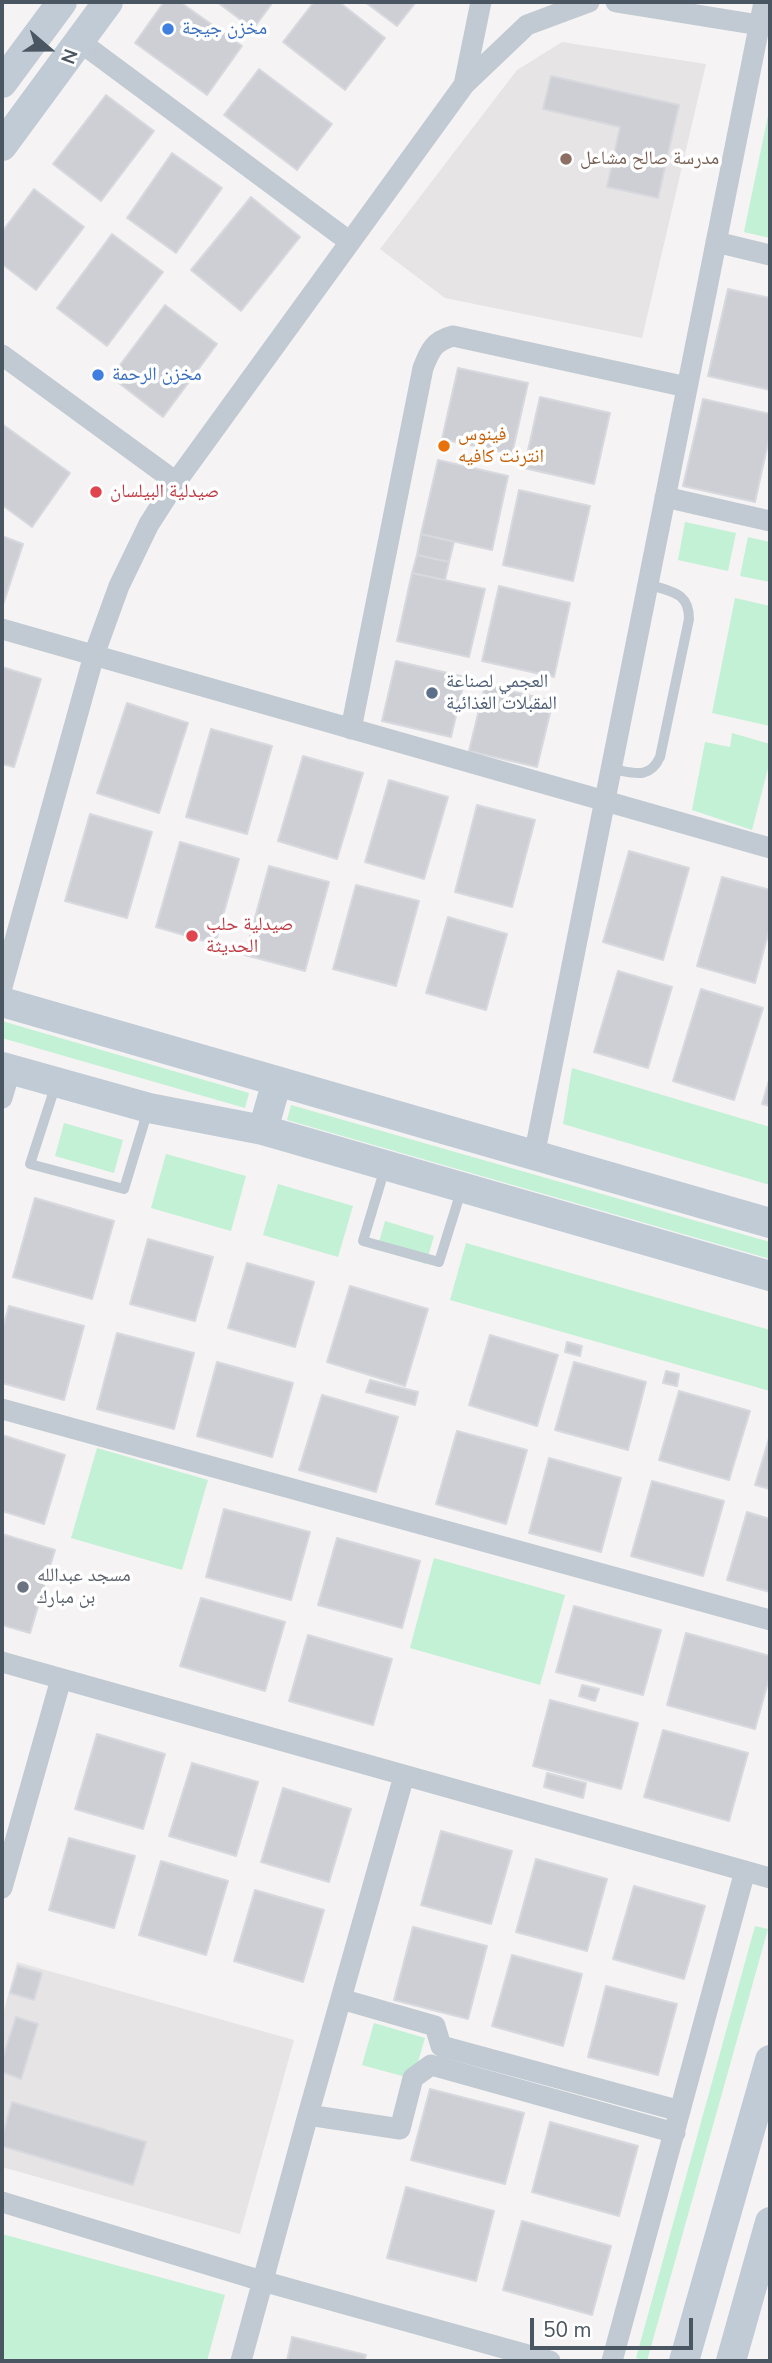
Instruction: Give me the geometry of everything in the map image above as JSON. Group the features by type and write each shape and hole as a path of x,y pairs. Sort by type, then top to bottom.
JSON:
{"main road":[{"path":"2,83 62,2"},
{"path":"6,130 108,2"},
{"path":"2,1002 770,1223"},
{"path":"6,1069 149,1108 263,1130 770,1276"},
{"path":"263,1130 277,1081"},
{"path":"684,2361 770,2060"},
{"path":"731,2361 770,2222"}],"street":[{"path":"464,85 481,2"},
{"path":"2,987 94,655 119,586 149,524 176,482 464,85 527,25 589,2"},
{"path":"616,2 759,25"},
{"path":"534,1156 764,2"},
{"path":"79,41 350,242"},
{"path":"716,242 770,255"},
{"path":"351,729 423,368 430,349 440,339 453,336 687,387"},
{"path":"2,355 176,482"},
{"path":"665,497 770,521"},
{"path":"2,628 770,848"},
{"path":"2,1098 6,1069"},
{"path":"2,1409 770,1620"},
{"path":"2,1662 770,1878"},
{"path":"2,1888 61,1679"},
{"path":"241,2361 404,1776"},
{"path":"612,2361 745,1871"},
{"path":"341,1999 435,2026 440,2046 680,2111"},
{"path":"308,2115 400,2129 413,2078 431,2065 675,2133"},
{"path":"2,2202 262,2281 550,2361"}],"lane":[{"path":"611,769 644,774 655,768 660,757 689,619 689,606 682,596 648,584"},
{"path":"57,1081 30,1164 124,1189 149,1108"},
{"path":"386,1165 363,1241 439,1262 462,1187"}],"shaded area":[{"name":"مدرسة صالح مشاعل","path":"562,42 706,64 642,338 445,298 380,249 517,70"},
{"path":"17,1962 294,2040 240,2234 2,2167 2,2018"}],"green space":[{"path":"770,106 770,238 744,232"},
{"path":"685,522 736,533 728,571 678,560"},
{"path":"748,537 770,542 770,582 740,576"},
{"path":"735,598 770,606 770,726 712,713"},
{"path":"732,733 770,744 770,761 752,830 692,810 705,742 730,747"},
{"path":"2,1021 249,1093 245,1108 2,1038"},
{"path":"572,1068 770,1127 770,1185 563,1124"},
{"path":"291,1105 770,1242 770,1259 287,1120"},
{"path":"64,1123 123,1140 114,1173 55,1156"},
{"path":"166,1154 246,1176 231,1231 151,1208"},
{"path":"278,1184 353,1206 338,1257 263,1235"},
{"path":"385,1221 434,1236 426,1264 377,1249"},
{"path":"466,1243 770,1330 770,1391 450,1300"},
{"path":"97,1448 208,1480 182,1570 71,1538"},
{"path":"434,1558 565,1595 540,1685 410,1648"},
{"path":"755,1926 768,1929 647,2361 636,2358"},
{"path":"374,2023 425,2038 413,2079 362,2065"},
{"path":"2,2234 225,2295 207,2361 2,2361"}],"building":[{"path":"164,2 180,2 242,46 207,95 135,43"},
{"path":"217,2 273,2 253,29"},
{"path":"314,2 339,2 385,38 345,90 283,42"},
{"path":"365,2 416,2 397,26"},
{"path":"259,69 332,124 297,170 224,115"},
{"path":"551,76 679,105 658,198 607,187 620,127 543,109"},
{"path":"106,95 154,131 101,201 53,164"},
{"path":"172,153 222,188 176,253 127,218"},
{"path":"34,189 84,227 36,290 2,264 2,232"},
{"path":"251,197 300,237 241,311 191,270"},
{"path":"112,234 163,272 107,346 57,308"},
{"path":"728,289 770,298 770,390 708,376"},
{"path":"165,305 217,344 163,417 111,377"},
{"path":"458,368 528,383 512,454 442,439"},
{"path":"540,397 610,413 594,484 524,468"},
{"path":"703,399 770,414 770,434 755,502 683,486"},
{"path":"2,424 70,473 32,527 2,505"},
{"path":"438,460 508,476 492,550 421,534"},
{"path":"519,490 590,506 573,581 503,565"},
{"path":"421,534 454,542 449,562 417,555"},
{"path":"2,536 23,544 2,608"},
{"path":"417,555 449,562 445,580 412,573"},
{"path":"412,573 485,589 469,657 397,641"},
{"path":"499,586 570,603 554,677 482,661"},
{"path":"396,661 465,677 451,737 382,721"},
{"path":"2,667 41,679 14,767 2,764"},
{"path":"485,685 553,701 537,767 469,751"},
{"path":"127,703 188,723 159,813 97,793"},
{"path":"211,729 272,746 247,834 186,817"},
{"path":"303,756 363,773 337,859 278,841"},
{"path":"389,780 448,797 424,879 365,862"},
{"path":"477,805 535,820 512,907 455,892"},
{"path":"90,814 152,832 127,918 65,901"},
{"path":"180,842 239,859 215,944 156,927"},
{"path":"629,851 689,868 663,960 603,942"},
{"path":"269,866 329,882 305,971 245,955"},
{"path":"722,877 770,890 770,927 755,983 697,966"},
{"path":"356,885 419,901 396,986 333,969"},
{"path":"448,917 507,934 486,1010 426,993"},
{"path":"618,971 672,987 648,1068 594,1052"},
{"path":"701,989 763,1008 734,1100 673,1081"},
{"path":"770,1077 770,1106 762,1104"},
{"path":"35,1198 114,1221 92,1299 13,1277"},
{"path":"148,1239 213,1257 195,1321 130,1304"},
{"path":"247,1263 314,1282 295,1347 228,1328"},
{"path":"350,1286 428,1309 405,1386 327,1362"},
{"path":"9,1306 84,1326 64,1400 2,1383 2,1330"},
{"path":"117,1333 194,1353 174,1429 97,1409"},
{"path":"490,1335 558,1355 537,1426 469,1405"},
{"path":"567,1342 582,1346 580,1356 565,1352"},
{"path":"217,1362 293,1383 272,1457 197,1436"},
{"path":"574,1362 646,1382 628,1450 555,1430"},
{"path":"666,1371 679,1374 677,1386 663,1383"},
{"path":"370,1380 418,1392 415,1405 366,1392"},
{"path":"679,1391 750,1411 729,1480 659,1460"},
{"path":"322,1395 398,1417 376,1492 299,1470"},
{"path":"457,1431 527,1450 506,1524 436,1504"},
{"path":"2,1435 65,1455 44,1524 2,1511"},
{"path":"770,1435 770,1489 755,1485"},
{"path":"549,1458 621,1478 601,1552 529,1533"},
{"path":"652,1481 724,1501 703,1576 631,1556"},
{"path":"224,1509 310,1532 291,1600 206,1577"},
{"path":"747,1512 770,1519 770,1592 727,1580"},
{"name":"مسجد عبدالله بن مبارك","path":"2,1534 55,1550 30,1633 2,1625"},
{"path":"337,1538 420,1561 402,1628 318,1605"},
{"path":"201,1598 285,1622 265,1691 180,1666"},
{"path":"574,1606 661,1630 643,1695 556,1672"},
{"path":"686,1633 770,1656 770,1675 755,1729 667,1705"},
{"path":"308,1635 392,1659 373,1725 289,1701"},
{"path":"582,1685 599,1689 595,1701 579,1696"},
{"path":"550,1700 638,1723 621,1789 533,1766"},
{"path":"663,1730 748,1753 729,1821 644,1797"},
{"path":"97,1734 165,1754 143,1829 75,1809"},
{"path":"192,1763 258,1782 236,1856 169,1836"},
{"path":"547,1773 586,1783 583,1798 544,1787"},
{"path":"283,1788 351,1809 329,1882 261,1862"},
{"path":"441,1831 512,1851 491,1924 421,1905"},
{"path":"69,1838 135,1856 114,1928 49,1910"},
{"path":"536,1859 607,1879 587,1951 516,1932"},
{"path":"161,1861 228,1881 206,1955 139,1935"},
{"path":"634,1886 705,1906 684,1979 613,1959"},
{"path":"255,1890 324,1910 303,1982 234,1961"},
{"path":"413,1927 487,1946 468,2019 394,2000"},
{"path":"512,1955 582,1974 563,2046 492,2026"},
{"path":"18,1966 42,1973 34,2000 10,1993"},
{"path":"606,1986 677,2004 658,2075 588,2057"},
{"path":"16,2017 38,2024 21,2079 2,2072 2,2060"},
{"path":"430,2089 524,2113 505,2184 411,2160"},
{"path":"12,2102 146,2142 133,2185 2,2146"},
{"path":"550,2122 638,2146 619,2216 532,2192"},
{"path":"406,2187 494,2211 476,2281 387,2258"},
{"path":"522,2221 611,2246 592,2315 503,2290"},
{"path":"292,2337 366,2355 364,2361 287,2361"}],"place":[{"name":"مخزن جيجة","path":"168,29"},
{"name":"مدرسة صالح مشاعل","path":"566,159"},
{"name":"مخزن الرحمة","path":"98,375"},
{"name":"فينوس انترنت كافيه","path":"444,446"},
{"name":"صيدلية البيلسان","path":"96,492"},
{"name":"العجمي لصناعة المقبلات الغذائية","path":"432,693"},
{"name":"صيدلية حلب الحديثة","path":"192,936"},
{"name":"مسجد عبدالله بن مبارك","path":"23,1587"}]}
